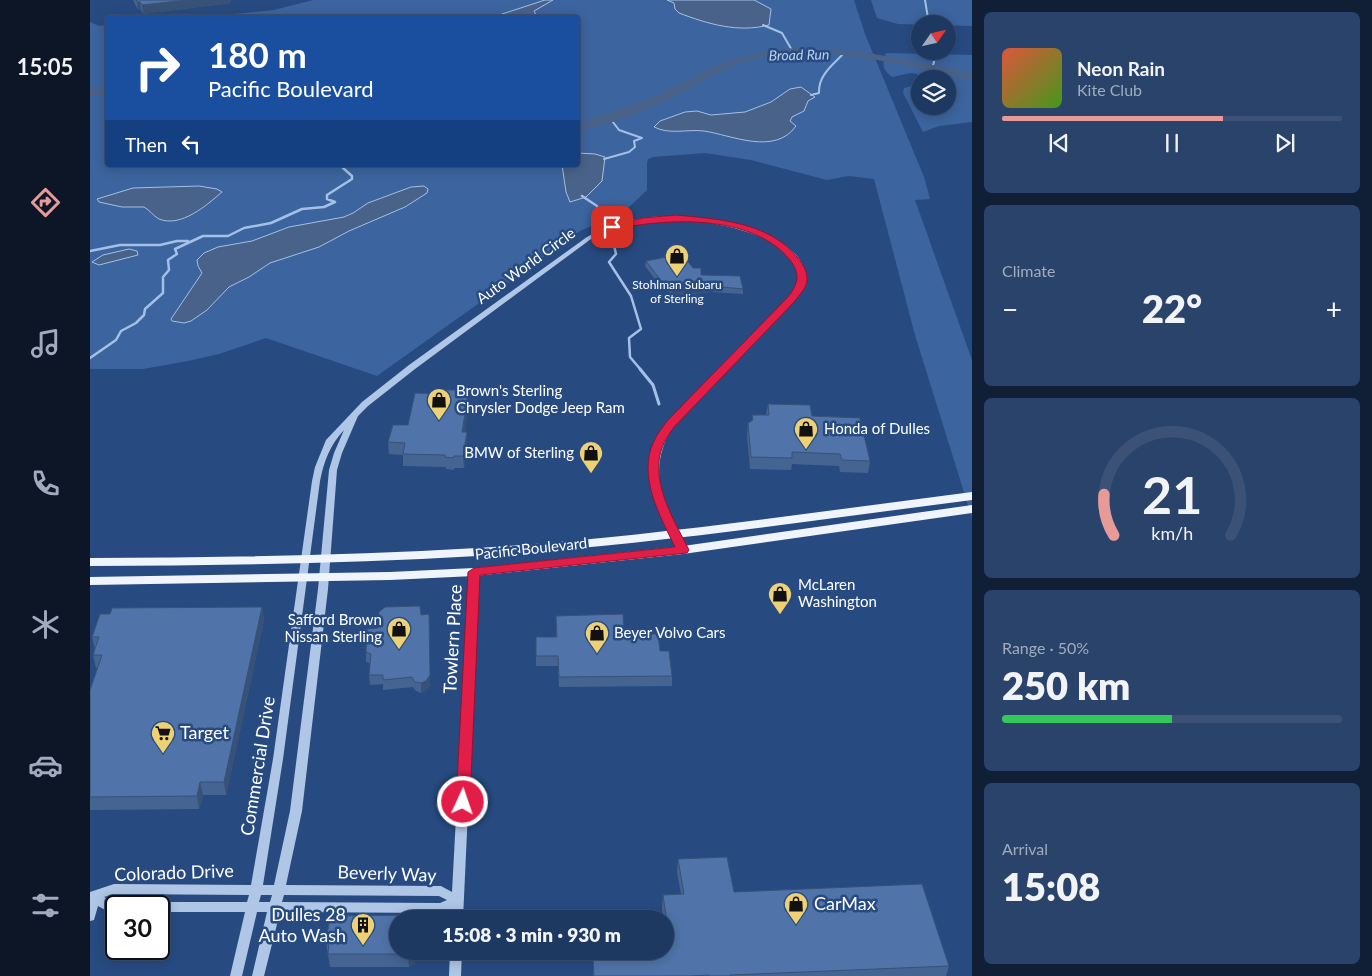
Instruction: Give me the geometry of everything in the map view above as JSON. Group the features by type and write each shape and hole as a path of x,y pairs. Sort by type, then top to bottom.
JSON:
{"main road":[{"name":"Pacific Boulevard","path":"90,580 302,578 474,572 683,550 963,506 972,496"},
{"name":"Pacific Boulevard","path":"90,562 305,560 478,552 963,506"}],"street":[{"name":"Auto World Circle","path":"305,560 321,459 330,440 356,412 390,383 597,233 632,222 676,218 718,222 757,232 777,242 792,254 801,267 803,280 801,287 792,299 670,424 659,441 653,461 655,485 674,534 683,550"},
{"name":"Auto World Circle","path":"324,577 324,559 333,470 338,453 356,412"},
{"name":"Commercial Drive","path":"236,976 256,889 278,759 305,560"},
{"name":"Towlern Place","path":"458,910 474,572"},
{"path":"258,976 280,889 296,811 324,577"},
{"name":"Colorado Drive","path":"92,897 114,889 256,889"},
{"name":"Beverly Way","path":"256,889 441,891 458,901"},
{"path":"90,916 92,897"},
{"name":"Colorado Drive","path":"92,897 105,904"},
{"name":"Beverly Way","path":"252,908 441,908 458,901"},
{"path":"170,907 252,908"},
{"path":"455,976 456,960"}],"shaded area":[{"path":"313,0 854,0 865,34 924,177 930,199 915,200 972,360 972,518 915,335 874,179 848,176 827,180 751,160 705,153 653,157 648,159 647,163 647,190 624,212 580,231 377,376 266,338 219,354 143,369 90,369 90,22 99,26 105,25 105,167 580,167 580,15 224,15 274,10"},
{"path":"545,0 553,0 534,11 536,15 499,15"},
{"path":"667,0 754,0 771,9 769,25 735,28 712,24 679,13 675,9 674,3"},
{"path":"871,0 972,0 972,26 956,26 956,15 911,15 911,24 898,24 877,18"},
{"path":"886,53 911,54 911,60 956,60 956,55 972,55 972,122 939,126 923,132 914,115 956,115 956,70 911,70 911,73 892,77 886,72 884,61"},
{"path":"911,86 911,109 903,93 904,88"},
{"path":"801,87 815,97 808,101 804,111 792,117 790,121 796,126 787,135 777,140 765,142 752,141 704,131 666,131 654,127 660,121 685,112 697,111 711,115 745,112 771,102 790,89"},
{"path":"580,153 605,157 602,181 586,197 570,202 566,192 562,167 580,167"},
{"path":"199,186 217,189 222,192 193,214 176,220 167,221 159,219 144,207 122,207 99,202 97,199 133,188"},
{"path":"424,186 428,189 427,193 405,207 349,231 319,247 270,263 229,287 207,310 191,321 184,323 172,321 171,319 202,273 197,260 204,253 218,247 252,241 289,227 344,217 368,203 411,187"},
{"path":"129,249 137,251 138,255 99,265 92,262 103,255"}],"building":[{"path":"136,0 187,0 142,5"},
{"name":"Stohlman Subaru of Sterling","path":"682,254 693,268 701,268 701,275 740,276 743,289 712,286 673,291 666,281 662,282 646,261"},
{"name":"Brown's Sterling Chrysler Dodge Jeep Ram","path":"445,390 469,390 462,432 467,432 463,456 454,456 453,458 445,457 445,455 403,454 405,443 388,442 393,425 408,425 415,393 445,394"},
{"name":"Honda of Dulles","path":"768,404 810,405 812,416 860,418 870,461 842,460 840,454 792,452 792,458 751,457 748,423 753,420 752,415 769,415"},
{"name":"Safford Brown Nissan Sterling","path":"420,606 421,615 429,614 430,675 426,681 421,683 415,682 412,677 383,680 383,675 369,675 371,654 366,652 367,629 378,628 379,612 385,607"},
{"name":"Target","path":"262,607 224,782 200,782 197,796 90,797 90,690 102,655 93,655 99,637 92,637 100,614 110,614 112,608"},
{"name":"Beyer Volvo Cars","path":"623,614 624,634 658,634 660,651 669,651 672,676 559,677 558,656 536,656 536,637 557,637 556,616"},
{"name":"CarMax","path":"727,857 734,892 922,884 949,966 730,976 594,976 593,960 674,960 674,910 665,910 663,895 684,894 678,859"},
{"path":"389,915 389,954 328,954 329,942 326,943 330,916"}],"waterway":[{"path":"925,0 928,15"},
{"path":"763,25 782,33 793,52"},
{"name":"Broad Run","path":"580,126 653,102 733,62 769,53 823,51 850,54 957,73 972,78"},
{"path":"811,95 819,93 819,87 824,76 844,53"},
{"path":"932,68 934,60"},
{"name":"Broad Run","path":"90,91 105,92"},
{"path":"604,159 629,152 635,147 634,141 642,138 619,130 609,117"},
{"path":"90,358 116,340 121,331 136,323 144,315 145,309 163,293 163,277 169,270 168,260 177,254 175,249 203,236 228,236 244,228 271,223 302,209 324,207 335,202 327,199 327,195 352,179 352,176 343,167"},
{"path":"582,196 597,206 599,214 597,221"},
{"path":"90,251 120,245 160,245 177,241 188,241"},
{"path":"613,241 616,254 609,262 631,296 641,329 629,338 630,357 641,370"},
{"path":"640,369 653,385 659,404"}],"place":[{"name":"Stohlman Subaru of Sterling","path":"677,277"},
{"name":"Brown's Sterling Chrysler Dodge Jeep Ram","path":"439,421"},
{"name":"Honda of Dulles","path":"806,450"},
{"name":"BMW of Sterling","path":"591,474"},
{"name":"McLaren Washington","path":"780,615"},
{"name":"Safford Brown Nissan Sterling","path":"399,650"},
{"name":"Beyer Volvo Cars","path":"597,654"},
{"name":"Target","path":"163,754"},
{"name":"CarMax","path":"796,925"},
{"name":"Dulles 28 Auto Wash","path":"363,946"}],"route":[{"path":"463,802 474,572 683,550 668,521 655,485 653,461 659,441 670,424 792,299 801,287 803,280 801,267 785,248 768,237 737,226 699,219 665,218 642,220 612,227"}]}
